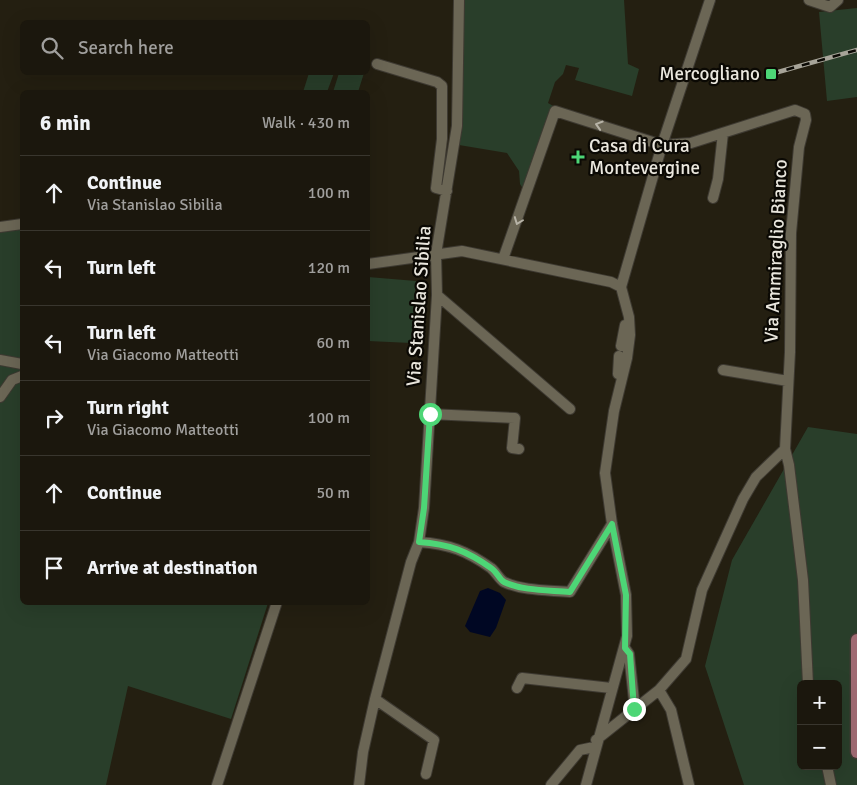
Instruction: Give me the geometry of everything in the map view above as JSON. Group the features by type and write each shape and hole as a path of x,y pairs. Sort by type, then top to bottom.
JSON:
{"main road":[{"path":"857,640 857,752"}],"street":[{"name":"Via Stanislao Sibilia","path":"359,785 363,752 374,699 411,562 419,542 424,508 437,295 436,254 457,126 459,0"},
{"path":"618,387 627,358 630,335 626,301 621,287 662,145 710,0"},
{"path":"809,0 830,7 838,0"},
{"path":"377,64 437,82 442,86 442,139 436,188 447,191"},
{"name":"Via Ammiraglio Bianco","path":"662,145 691,143 796,110 805,114 806,120 799,147 791,233 785,450 789,464 804,580 808,680"},
{"path":"503,259 556,111 662,145"},
{"path":"713,198 718,179 723,134"},
{"path":"0,227 20,224"},
{"path":"370,264 436,254 473,252 532,267 611,282 621,287"},
{"path":"437,295 570,409"},
{"path":"586,785 595,744 625,648 626,595 612,524 605,474 618,387 626,301"},
{"path":"0,360 20,364"},
{"path":"723,370 788,382"},
{"path":"0,397 12,380 20,377"},
{"path":"430,414 515,418 512,448 519,449"},
{"path":"551,785 580,750 595,744 634,709 659,690 686,659 702,590 743,499 756,477 778,459 785,450"},
{"path":"778,459 789,464"},
{"path":"419,542 444,544 468,553 494,570 502,581 513,585 570,592 612,524"},
{"path":"217,785 276,605"},
{"path":"625,648 630,654 634,709"},
{"path":"517,688 522,678 611,688"},
{"path":"659,690 673,717 689,785"},
{"path":"374,699 434,740 426,774"},
{"path":"604,713 612,719 620,721"},
{"path":"828,770 831,785"}],"green space":[{"path":"462,0 624,0 628,64 639,69 632,96 575,80 579,68 566,65 563,74 555,82 548,103 555,107 525,192 520,184 519,171 507,153 459,145"},
{"path":"857,8 857,97 827,101 819,12"},
{"path":"308,75 333,75 328,90 304,90"},
{"path":"338,75 363,75 359,90 334,90"},
{"path":"20,227 20,605 267,605 231,719 128,686 106,785 0,785 0,230"},
{"path":"370,277 416,281 411,343 370,341"},
{"path":"808,427 857,434 857,785 744,785 705,666 732,560"}],"water":[{"path":"488,588 500,593 506,600 496,628 490,637 470,632 465,626 480,591"}],"railway":[{"path":"771,74 857,50"}],"place":[{"name":"Mercogliano","path":"771,74"},
{"name":"Casa di Cura Montevergine","path":"578,157"}],"route":[{"path":"430,414 424,508 419,542 444,544 468,553 494,570 502,581 513,585 570,592 612,524 626,595 627,636 625,648 630,654 634,709"}]}
